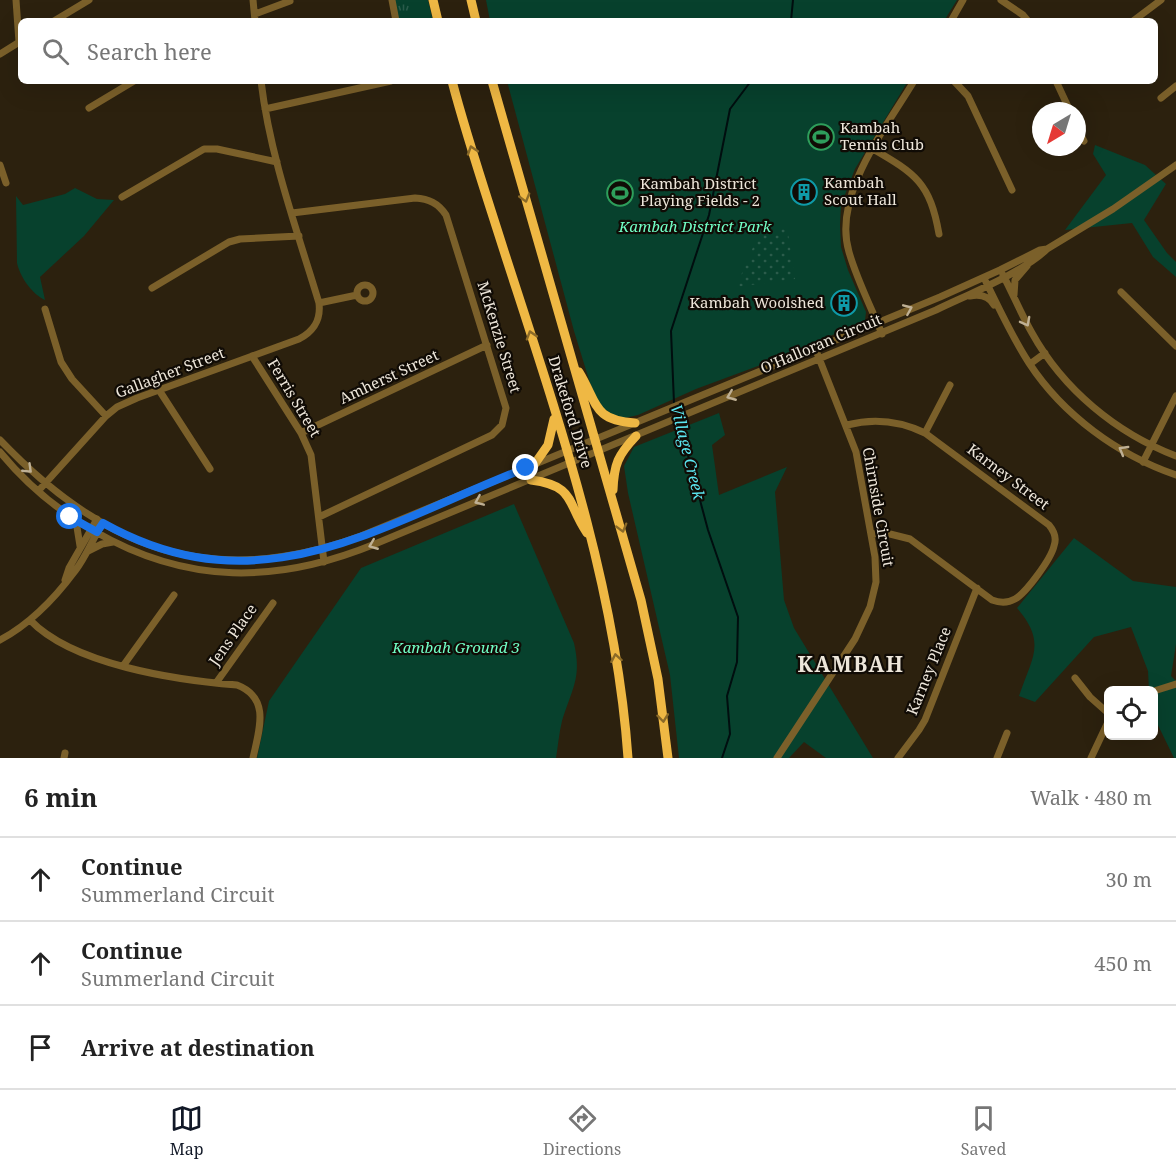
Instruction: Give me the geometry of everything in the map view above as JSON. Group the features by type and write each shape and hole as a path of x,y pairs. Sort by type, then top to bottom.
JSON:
{"highway":[{"path":"433,0 437,18"},
{"path":"471,0 475,18"},
{"name":"Drakeford Drive","path":"453,84 592,540 619,677 628,758"},
{"name":"Drakeford Drive","path":"493,84 575,365 645,619 658,679 668,757"},
{"path":"575,365 587,384 594,403 601,411 614,420 636,423"},
{"path":"534,465 549,445 554,412"},
{"path":"613,499 617,460 621,452 636,436"},
{"path":"531,480 554,484 566,493 578,520 592,540"}],"street":[{"path":"16,0 18,21"},
{"path":"59,18 89,0"},
{"path":"253,0 255,18 290,1"},
{"path":"392,0 395,18"},
{"path":"953,18 963,0"},
{"path":"1001,0 1026,18"},
{"path":"1137,18 1161,0"},
{"path":"0,54 18,43"},
{"path":"89,108 129,84"},
{"path":"261,84 277,162 319,303 357,295"},
{"path":"265,109 378,84"},
{"path":"882,334 849,252 846,228 851,194 857,177 913,84"},
{"path":"957,84 968,96 1012,190"},
{"path":"1057,84 1066,102"},
{"path":"1161,98 1176,86"},
{"path":"122,197 204,149 217,149 277,162"},
{"path":"873,149 906,169 922,185 936,214 939,234"},
{"path":"0,165 6,183"},
{"name":"O'Halloran Circuit","path":"0,440 44,484 72,505 152,547 206,559 264,560 322,549 361,537 877,322 986,281 1041,255 1176,165"},
{"name":"McKenzie Street","path":"292,213 415,198 433,202 441,207 446,215 506,408 505,417 499,429 492,435 319,517"},
{"path":"152,288 229,242 240,239 299,236"},
{"name":"O'Halloran Circuit","path":"1002,273 1040,250 1047,249"},
{"path":"1014,296 1018,275 1041,255"},
{"path":"1002,273 1032,334 1067,382 1092,406 1128,433 1176,456"},
{"path":"986,281 1030,364 1054,394 1103,438 1143,462 1176,475"},
{"name":"O'Halloran Circuit","path":"0,452 37,492 76,521 113,542 161,562 213,572 270,572 324,562 365,548 882,334 962,298 986,281"},
{"path":"1121,292 1176,346"},
{"path":"962,298 975,295 988,298 1004,318"},
{"name":"Gallagher Street","path":"37,492 106,416 123,404 307,335 318,320 319,303"},
{"path":"45,309 61,362 72,379 106,416"},
{"name":"Amherst Street","path":"301,433 487,345"},
{"name":"Chirnside Circuit","path":"777,758 864,623 876,582 872,534 856,452 815,348"},
{"path":"1030,364 1045,353"},
{"name":"Ferris Street","path":"252,356 301,433 313,463 324,562"},
{"path":"925,433 950,385"},
{"path":"159,390 210,469"},
{"path":"1143,462 1176,396"},
{"name":"Karney Street","path":"847,425 868,421 888,422 908,426 925,433 1049,525 1055,534 1051,555 1022,593 1007,602 996,602 910,539 886,533 872,534"},
{"path":"76,521 82,551"},
{"path":"0,640 30,620 54,596 75,571 82,551 100,521"},
{"path":"82,551 113,542"},
{"name":"Karney Place","path":"898,758 925,720 977,588"},
{"path":"123,666 174,595"},
{"name":"Jens Place","path":"216,683 273,603"},
{"path":"30,620 42,632 61,642 123,666 157,675 237,685 249,691 255,698 260,711 254,758"},
{"path":"1075,678 1090,697 1104,709"},
{"path":"1158,690 1176,684"},
{"path":"1091,758 1104,730"},
{"path":"997,758 1007,733"}],"green space":[{"path":"393,0 428,0 432,18 397,18"},
{"path":"486,0 957,0 946,18 489,18"},
{"name":"Kambah District Park","path":"508,84 906,84 855,169 841,205 841,247 866,312 865,321 774,360 696,389 638,415 625,418 613,415 600,406 590,383"},
{"path":"1095,145 1145,165 1166,184 1144,220 1176,262 1176,277 1153,257 1132,223 1065,230 1106,175 1093,154"},
{"path":"75,188 97,199 114,200 84,236 40,277 45,300 27,284 17,263 16,196 23,205 65,194"},
{"path":"787,227 795,279 736,287 760,231"},
{"path":"719,413 725,435 712,445 719,495 787,467 775,492 784,600 794,628 873,758 826,758 804,742 789,758 679,758 670,675 628,493 624,466 634,447"},
{"name":"Kambah Ground 3","path":"514,504 574,643 576,655 575,683 562,721 556,758 257,758 269,701 361,568"},
{"path":"1074,538 1133,581 1176,587 1176,644 1171,676 1176,681 1176,758 1158,725 1158,686 1149,686 1148,671 1131,627 1094,637 1035,702 1019,696 1032,660 1034,641 1032,631 1017,608"}],"waterway":[{"name":"Village Creek","path":"791,18 793,0"},
{"name":"Village Creek","path":"722,758 730,734 727,696 737,662 738,617 708,530 674,403 671,331 709,215 730,109 749,84"}],"place":[{"name":"Kambah Tennis Club","path":"821,137"},
{"name":"Kambah Scout Hall","path":"804,192"},
{"name":"Kambah District Playing Fields - 2","path":"620,193"},
{"name":"Kambah Woolshed","path":"844,303"}],"district":[{"name":"KAMBAH","path":"851,665"}],"route":[{"path":"70,517 97,532 103,523 139,542 178,554 206,559 264,560 293,556 361,537 526,468"}]}
